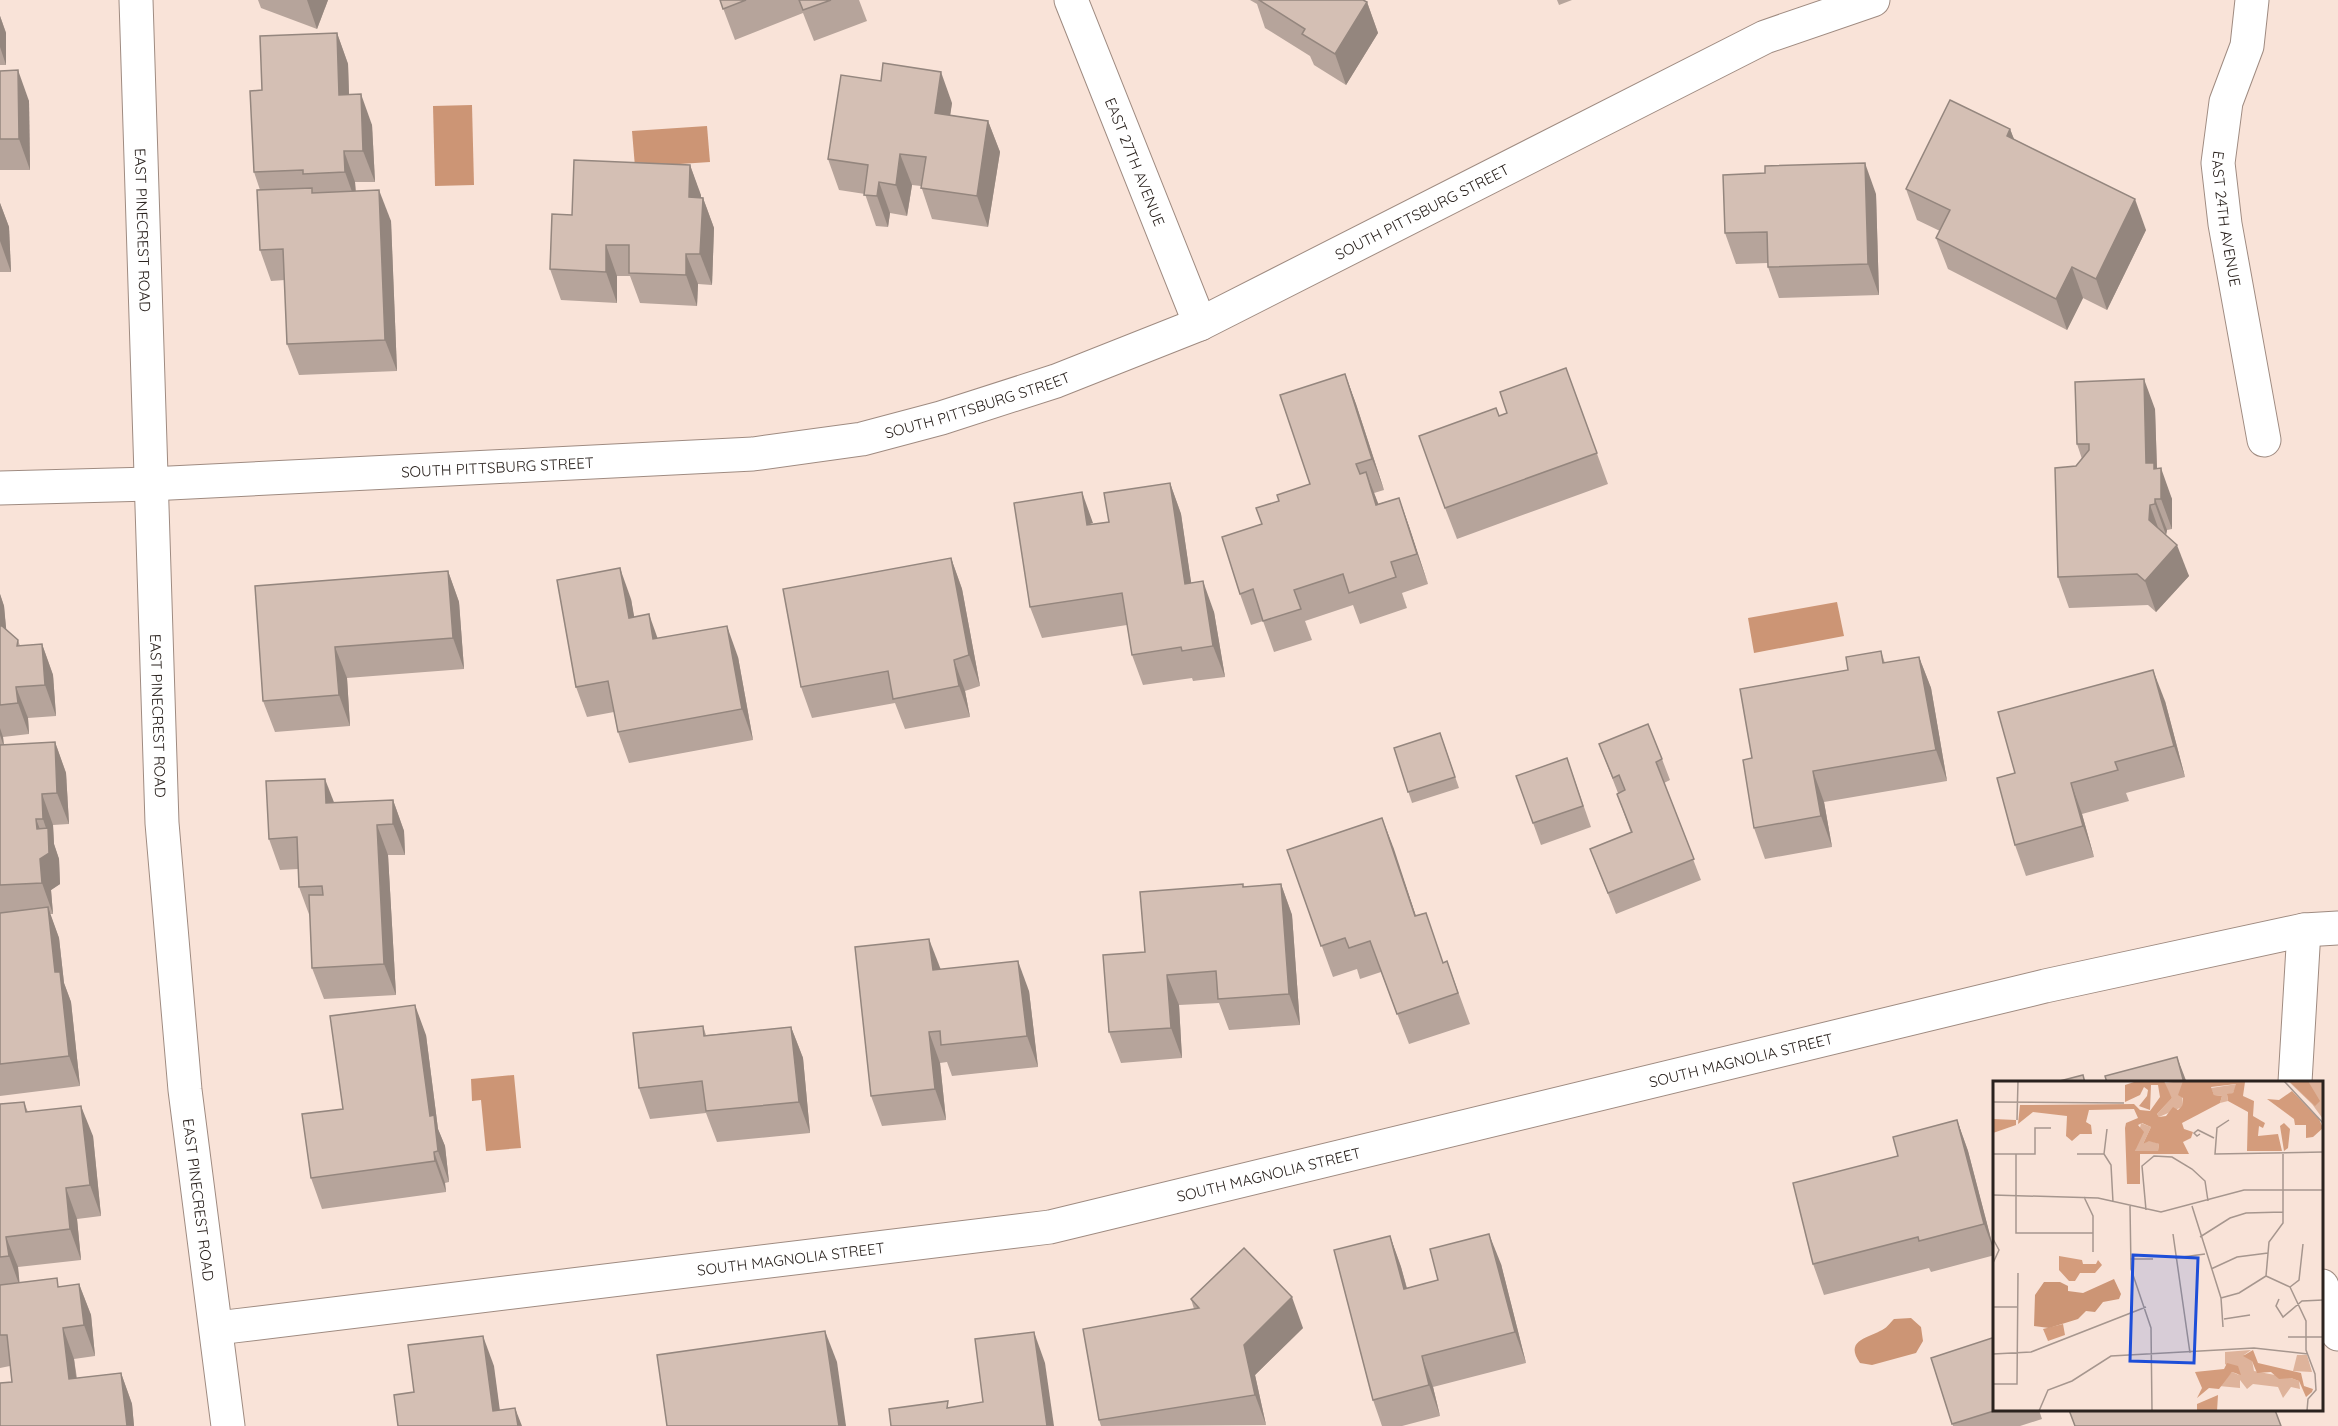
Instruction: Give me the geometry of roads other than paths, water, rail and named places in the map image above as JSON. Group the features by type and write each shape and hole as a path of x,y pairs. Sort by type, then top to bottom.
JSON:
{"street":[{"name":"EAST PINECREST ROAD","path":"136,0 162,823 185,1090 228,1426"},
{"name":"EAST 27TH AVENUE","path":"1071,0 1200,324"},
{"name":"SOUTH PITTSBURG STREET","path":"0,488 150,484 753,454 862,439 941,418 1056,381 1200,324 1765,37 1873,0"},
{"name":"EAST 24TH AVENUE","path":"2252,0 2247,46 2226,102 2218,163 2225,225 2264,440"},
{"name":"SOUTH MAGNOLIA STREET","path":"217,1328 1050,1227 2045,986 2304,930 2338,928"},
{"path":"2295,1081 2304,930"},
{"path":"2323,1289 2338,1334"}]}
